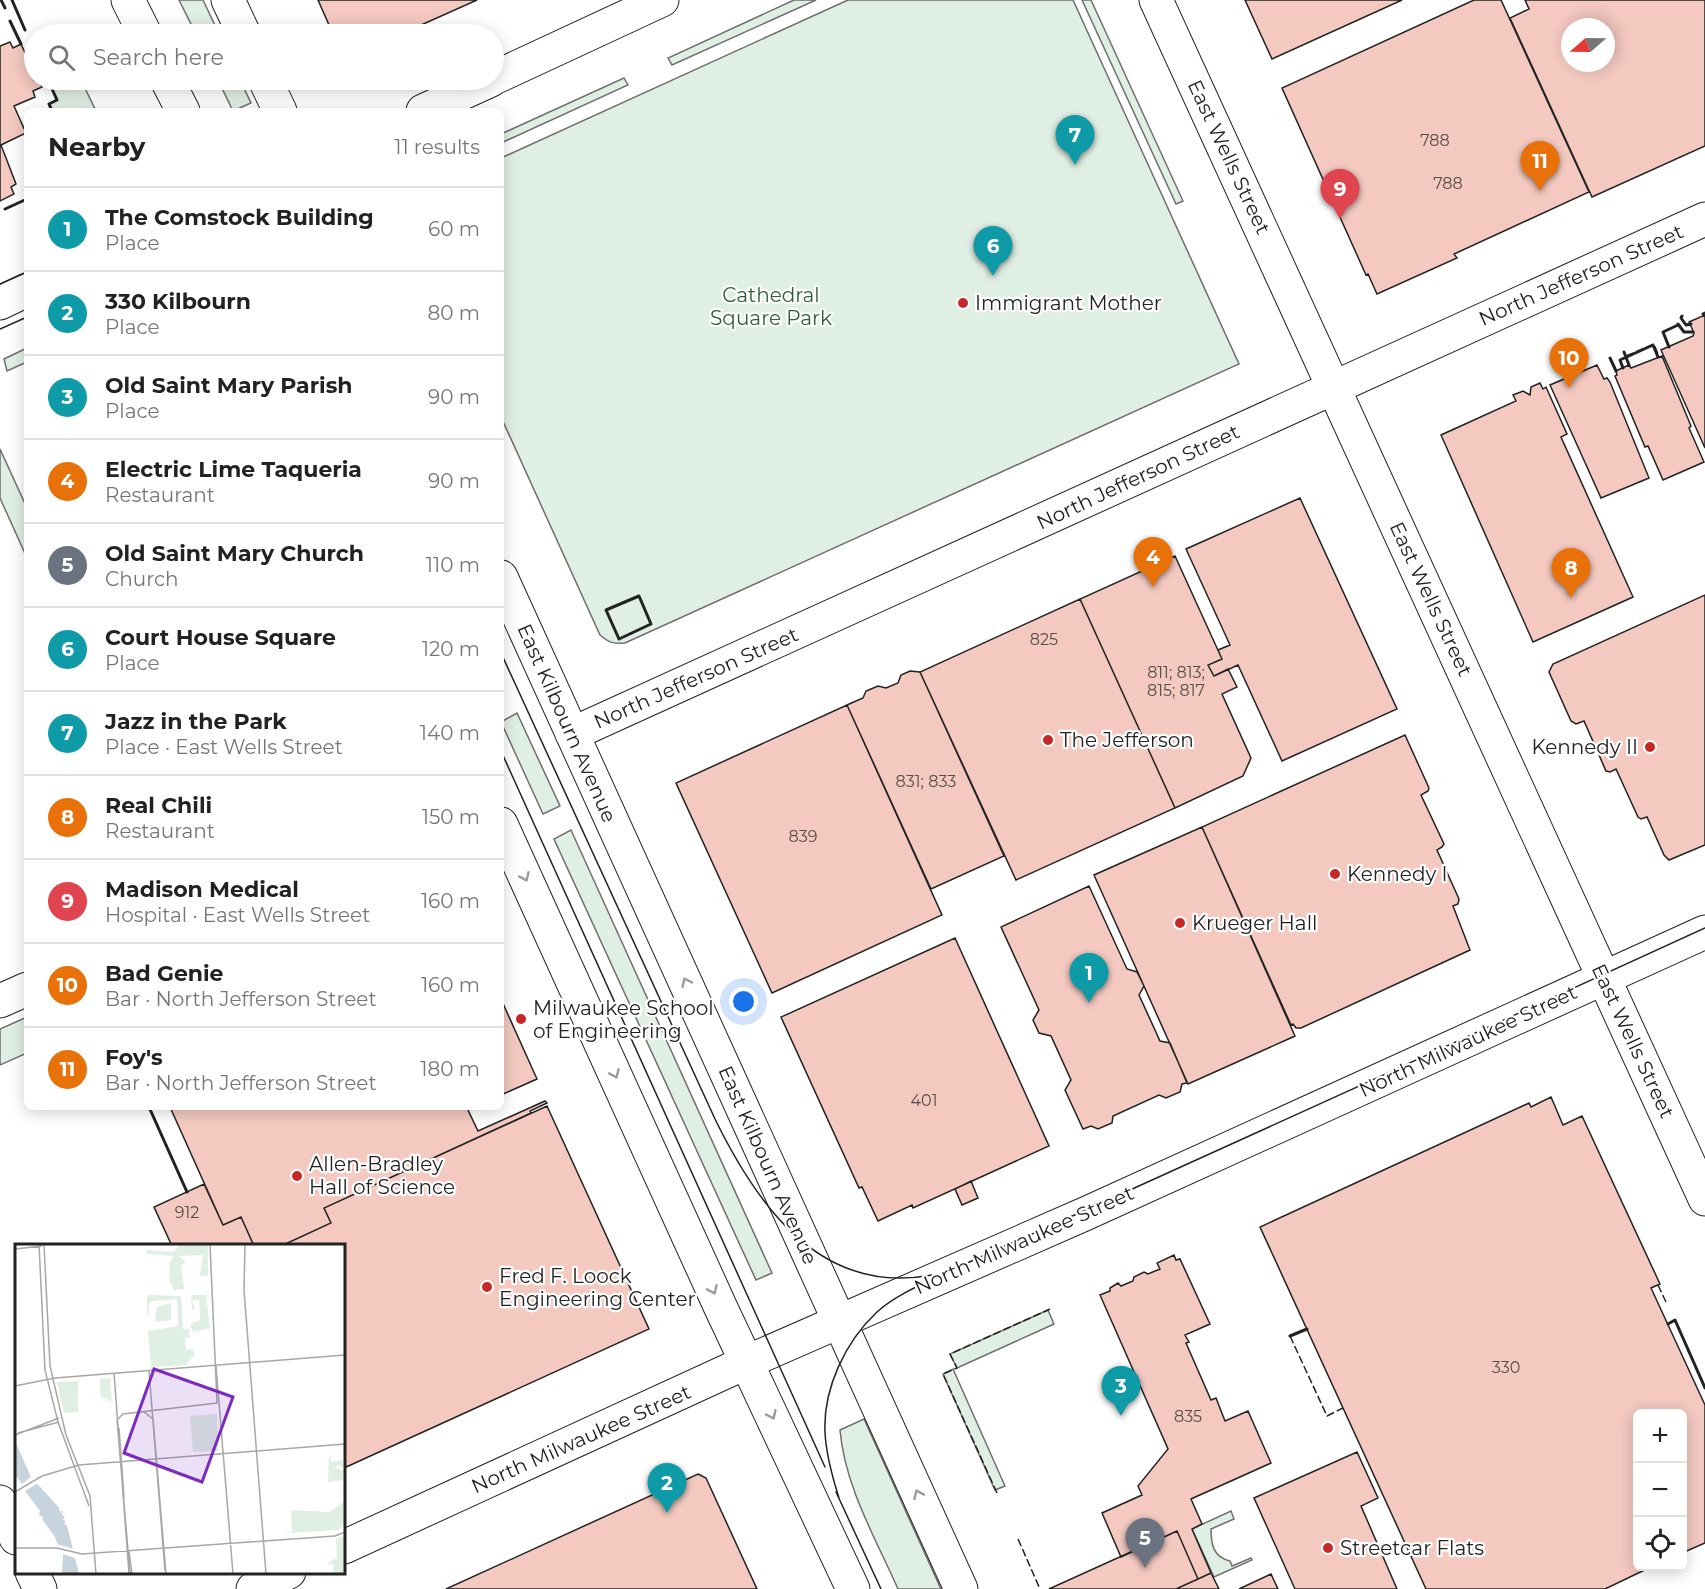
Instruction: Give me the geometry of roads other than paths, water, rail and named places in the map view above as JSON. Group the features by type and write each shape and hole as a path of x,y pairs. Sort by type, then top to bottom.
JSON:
{"street":[{"path":"128,0 140,24"},
{"path":"228,0 239,24"},
{"path":"504,73 662,0"},
{"name":"East Wells Street","path":"1156,0 1705,1199"},
{"path":"172,90 181,108"},
{"path":"270,90 279,108"},
{"path":"429,108 468,90"},
{"name":"North Jefferson Street","path":"572,734 1705,219"},
{"path":"0,303 24,291"},
{"name":"East Kilbourn Avenue","path":"504,584 961,1589"},
{"path":"504,831 853,1589"},
{"name":"North Milwaukee Street","path":"345,1548 747,1362 1087,1213 1705,933"},
{"path":"0,1001 24,990"},
{"path":"0,1502 15,1536"},
{"path":"33,1574 40,1589"},
{"path":"253,1589 285,1574"}],"tram line":[{"path":"0,284 24,273"},
{"path":"0,329 24,318"},
{"path":"504,660 715,1119 751,1183 773,1213 798,1238 826,1258 857,1272 893,1278 932,1275"},
{"path":"504,758 825,1467"},
{"path":"839,1498 830,1465 825,1432 825,1416 832,1383 846,1352 865,1324 902,1294 1705,928"},
{"path":"836,1492 881,1589"}],"place":[{"name":"Jazz in the Park","path":"1075,165"},
{"name":"Foy's","path":"1540,191"},
{"name":"Madison Medical","path":"1340,219"},
{"name":"Court House Square","path":"993,276"},
{"name":"Immigrant Mother","path":"963,303"},
{"name":"Bad Genie","path":"1569,388"},
{"name":"Electric Lime Taqueria","path":"1153,587"},
{"name":"Real Chili","path":"1571,598"},
{"name":"The Jefferson","path":"1048,740"},
{"name":"Kennedy II","path":"1650,747"},
{"name":"Kennedy I","path":"1335,874"},
{"name":"Krueger Hall","path":"1180,923"},
{"name":"The Comstock Building","path":"1089,1003"},
{"name":"Milwaukee School of Engineering","path":"521,1019"},
{"name":"Allen-Bradley Hall of Science","path":"297,1176"},
{"name":"Fred F. Loock Engineering Center","path":"487,1287"},
{"name":"Old Saint Mary Parish","path":"1121,1416"},
{"name":"330 Kilbourn","path":"667,1513"},
{"name":"Streetcar Flats","path":"1328,1548"},
{"name":"Old Saint Mary Church","path":"1145,1568"}],"park label":[{"name":"Cathedral Square Park","path":"771,306"}]}
